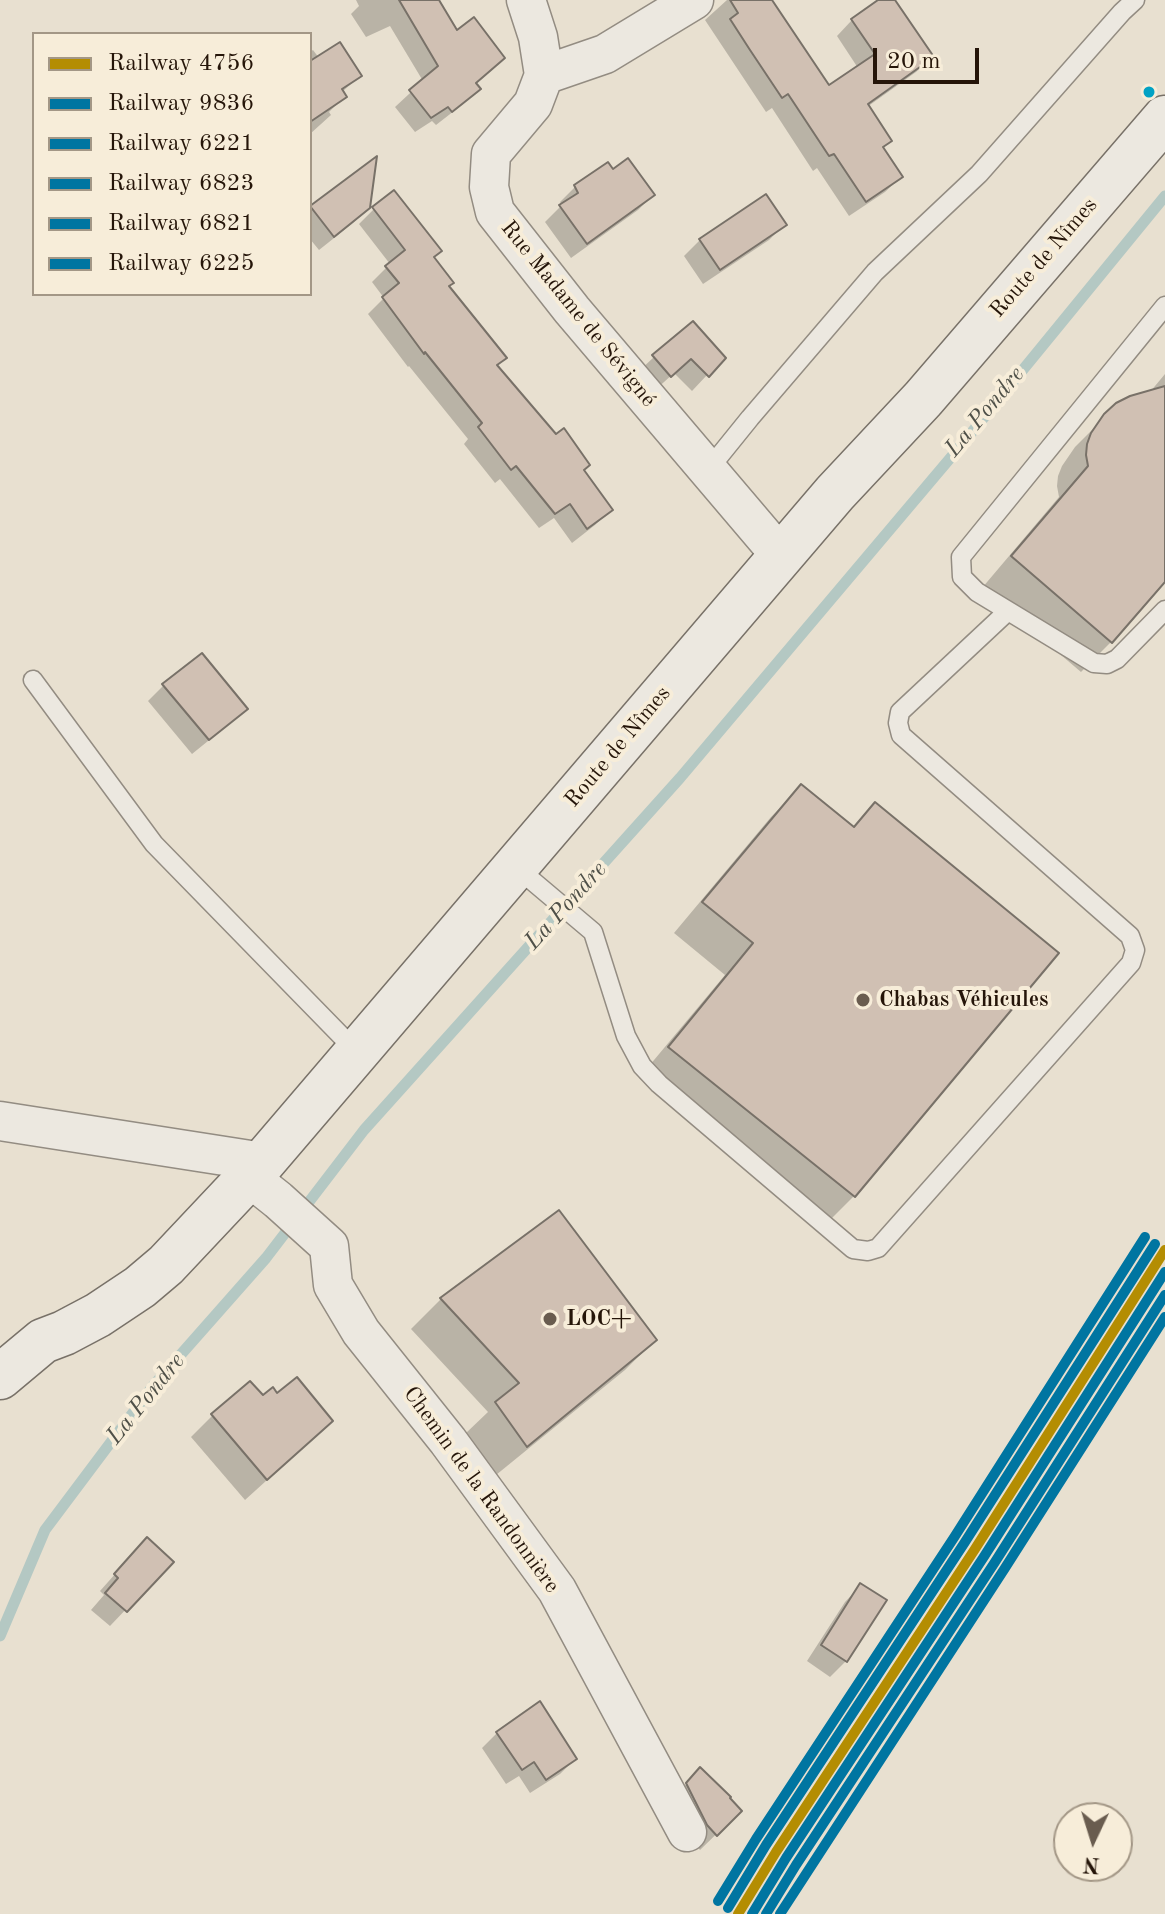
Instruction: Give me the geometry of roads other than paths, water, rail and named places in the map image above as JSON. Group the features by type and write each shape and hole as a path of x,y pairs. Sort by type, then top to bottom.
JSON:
{"street":[{"path":"526,0 538,37 544,75 605,54 694,0"},
{"name":"Rue Madame de Sévigné","path":"544,75 533,104 491,154 489,187 495,212 572,310 781,556"},
{"name":"Route de Nîmes","path":"0,1377 43,1341 98,1315 140,1287 263,1179 357,1052 835,493 923,399 1165,118"},
{"path":"0,1121 263,1179"},
{"name":"Chemin de la Randonnière","path":"263,1179 329,1246 333,1285 361,1332 448,1441 557,1590 687,1832"},
{"name":"Route de Nîmes","path":"0,1339 43,1341"}],"lane":[{"path":"708,470 875,272 979,174 1135,0"},
{"path":"1165,306 961,557 962,577 977,592 1094,663 1107,664 1117,659 1165,610"},
{"path":"516,867 593,932 626,1036 642,1066 671,1095 853,1249 868,1251 878,1248 1131,963 1135,950 1130,936 901,735 898,723 900,712 1008,611"},
{"path":"33,680 154,844 357,1052"}],"waterway":[{"name":"La Pondre","path":"0,1636 45,1530 153,1386 266,1258 364,1130 680,778 963,443 1165,196"}],"rail line":[{"name":"6821","path":"718,1901 1145,1237"},
{"name":"6221","path":"728,1908 1155,1244"},
{"name":"4756","path":"738,1914 1165,1250"},
{"name":"9836","path":"752,1914 1165,1272"},
{"name":"6823","path":"766,1914 1165,1295"},
{"name":"6225","path":"780,1914 1165,1317"}],"place":[{"name":"Chabas Véhicules","path":"863,1000"},
{"name":"LOC+","path":"550,1319"}]}
